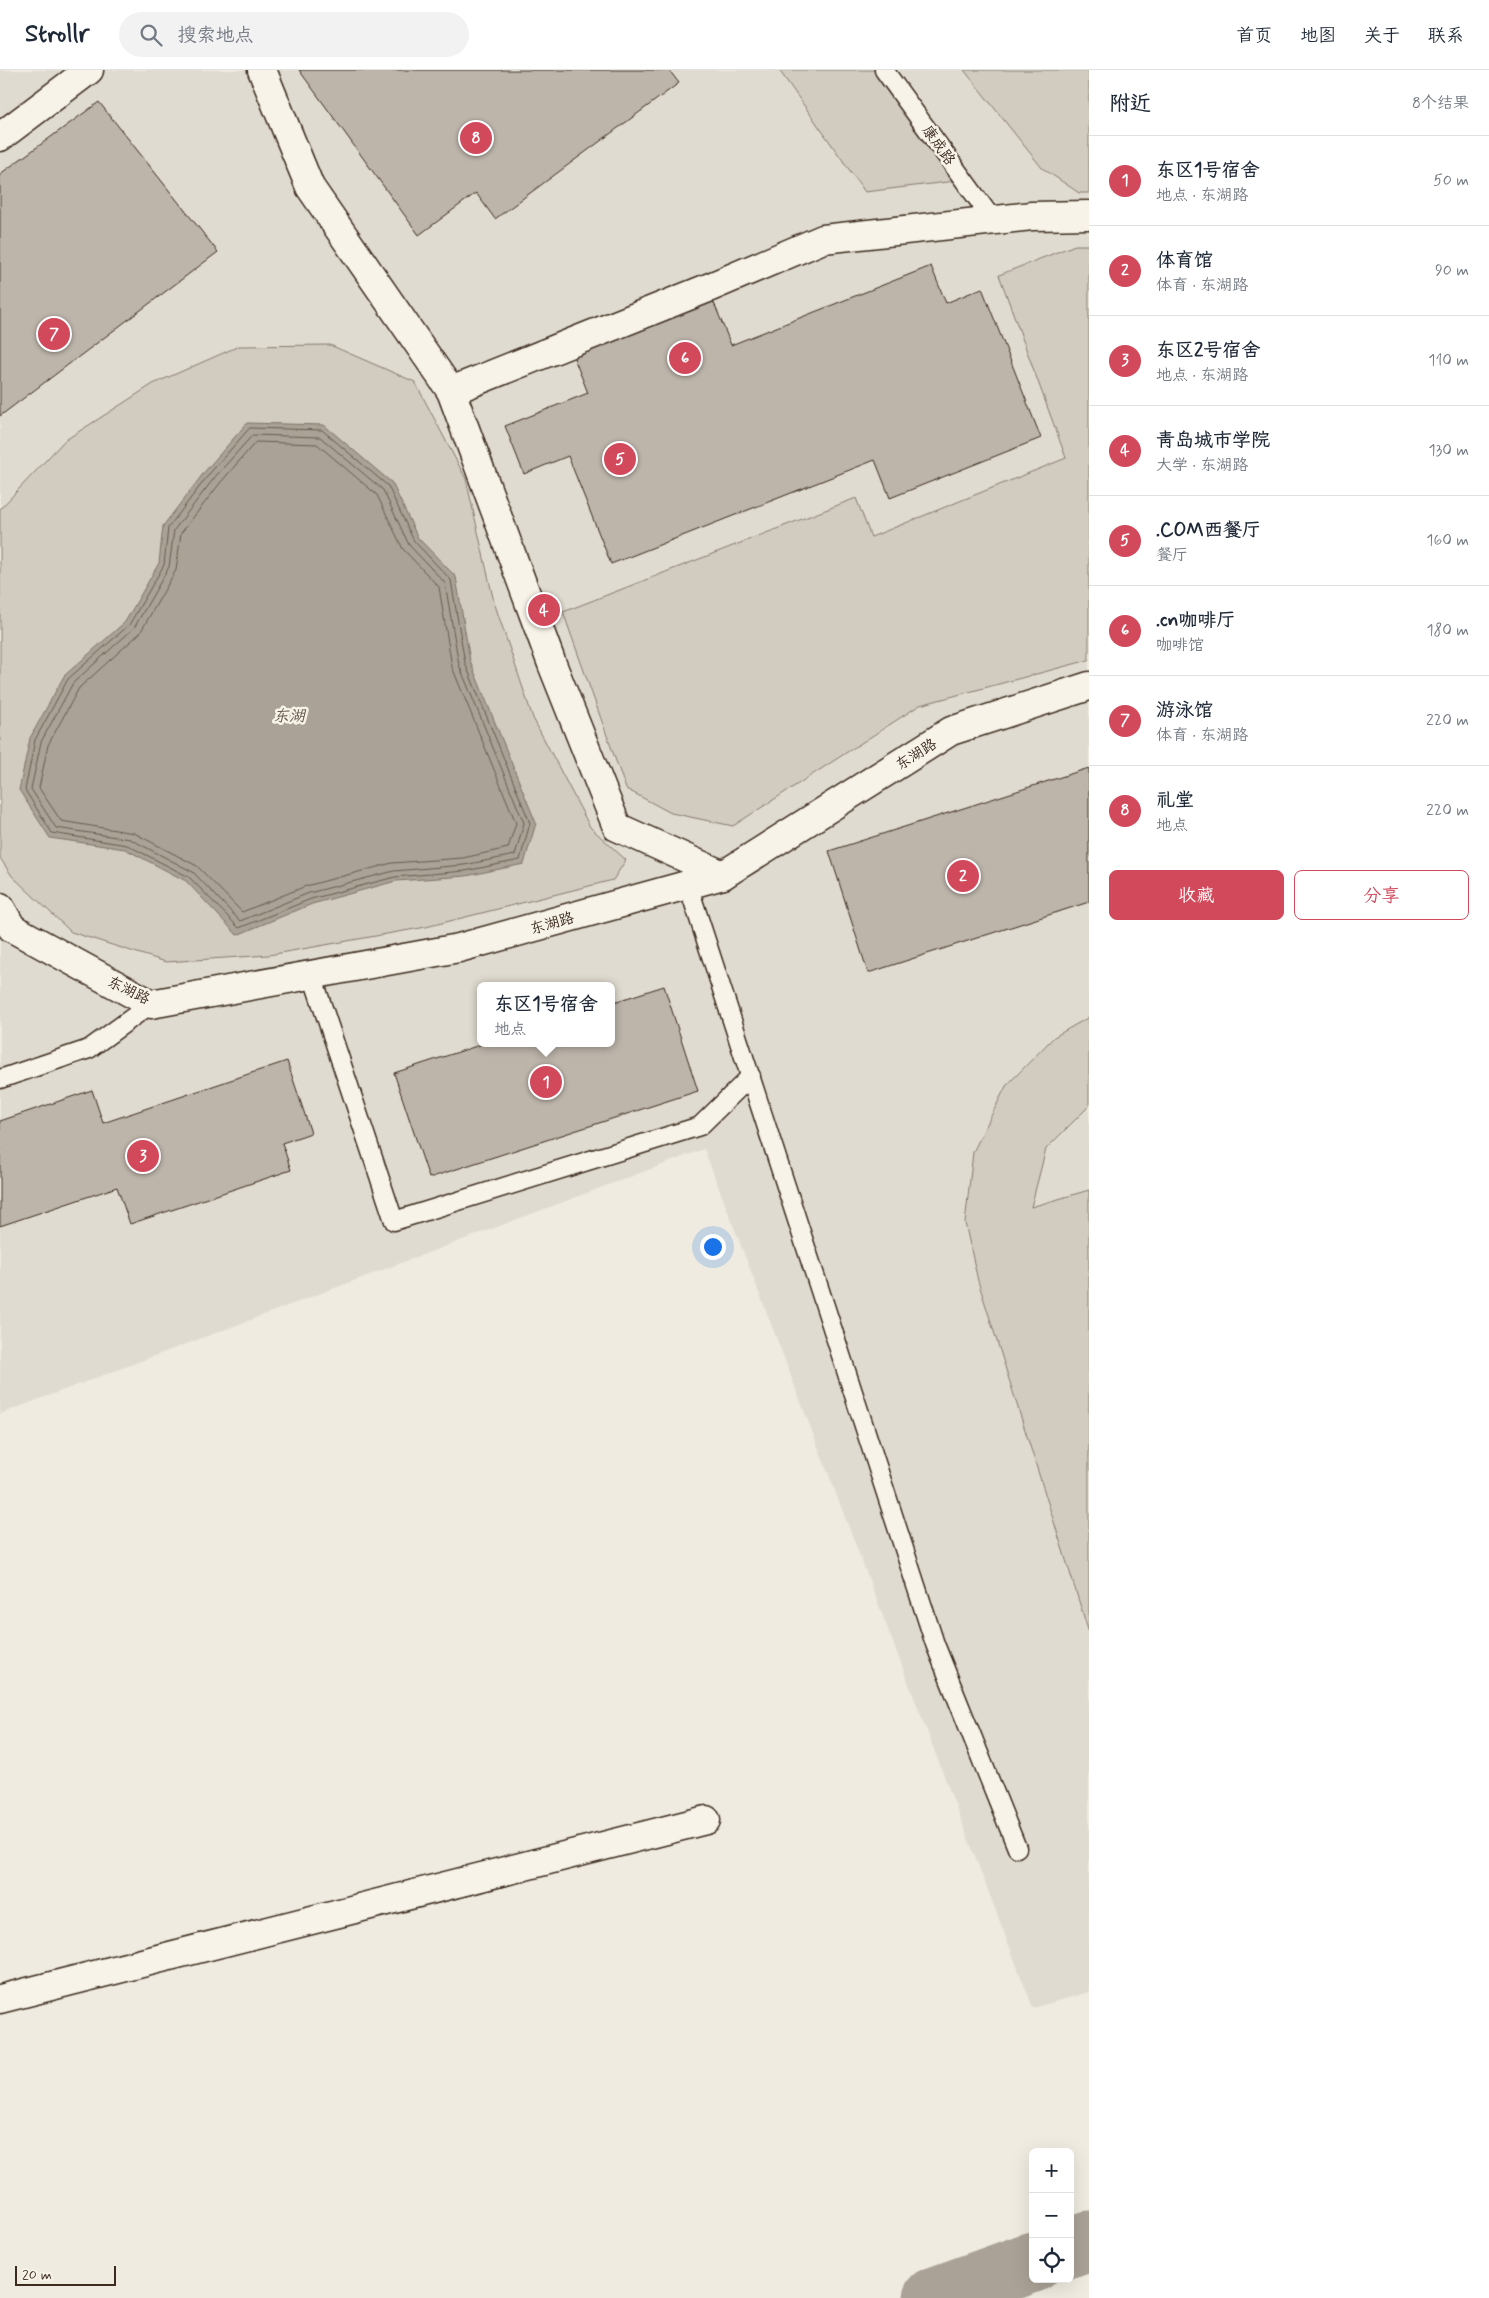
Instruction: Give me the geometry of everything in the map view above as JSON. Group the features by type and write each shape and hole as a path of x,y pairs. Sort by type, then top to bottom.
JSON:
{"street":[{"path":"0,137 89,70"},
{"path":"262,70 310,187 451,391 552,664 617,827 722,875"},
{"path":"451,391 708,288 822,239 1032,216 1089,216"},
{"name":"东湖路","path":"0,907 12,928 152,1004 459,948 722,875 951,732 1089,686"},
{"path":"0,1998 706,1820"}],"lane":[{"name":"康成路","path":"884,70 993,220"},
{"path":"688,885 935,1644 1017,1848"},
{"path":"312,975 394,1221 700,1126 751,1076"},
{"path":"0,1079 89,1049 152,1004"}],"shaded area":[{"path":"0,70 1089,70 1089,1992 1033,2008 704,1149 0,1414"},
{"path":"779,70 884,70 964,180 865,192"},
{"path":"964,70 1089,70 1089,193 1079,193 1042,168"},
{"path":"1075,245 1089,245 1089,660 920,705 733,826 671,813 626,789 563,612 856,498 871,537 1066,458 999,275"},
{"path":"330,345 415,382 466,479 494,602 533,718 590,827 626,860 613,880 426,927 269,955 166,962 71,932 12,876 0,858 0,509 64,441 153,384 239,346"},
{"path":"1089,1017 1089,1106 1046,1149 1031,1207 1089,1190 1089,1633 978,1281 965,1223 973,1152 1006,1086 1054,1037"}],"water":[{"name":"东湖","path":"247,423 324,425 392,483 418,538 456,577 470,661 536,823 524,864 466,876 396,881 312,904 237,935 186,881 125,849 50,838 19,790 30,738 64,676 125,622 159,563 163,526 206,470"}],"building":[{"path":"299,70 669,70 679,83 495,219 476,193 419,235"},
{"path":"99,102 218,252 0,416 0,174"},
{"path":"931,266 946,303 982,288 1041,438 890,498 875,460 611,564 568,456 524,474 505,426 588,393 568,343 708,288 731,345"},
{"path":"1089,768 1089,902 868,973 829,851"},
{"path":"664,986 698,1091 429,1178 394,1073 477,1046 615,1047 615,1002"},
{"path":"287,1061 311,1133 282,1143 291,1170 130,1224 117,1187 0,1226 0,1121 92,1090 103,1123"}],"waterway":[{"path":"1074,2247 1089,2241"},
{"path":"933,2298 1029,2263"}],"place":[{"name":"礼堂","path":"476,138"},
{"name":"游泳馆","path":"54,334"},
{"name":".cn咖啡厅","path":"685,358"},
{"name":".COM西餐厅","path":"620,459"},
{"name":"青岛城市学院","path":"544,610"},
{"name":"体育馆","path":"963,876"},
{"name":"东区1号宿舍","path":"546,1082"},
{"name":"东区2号宿舍","path":"143,1156"}]}
